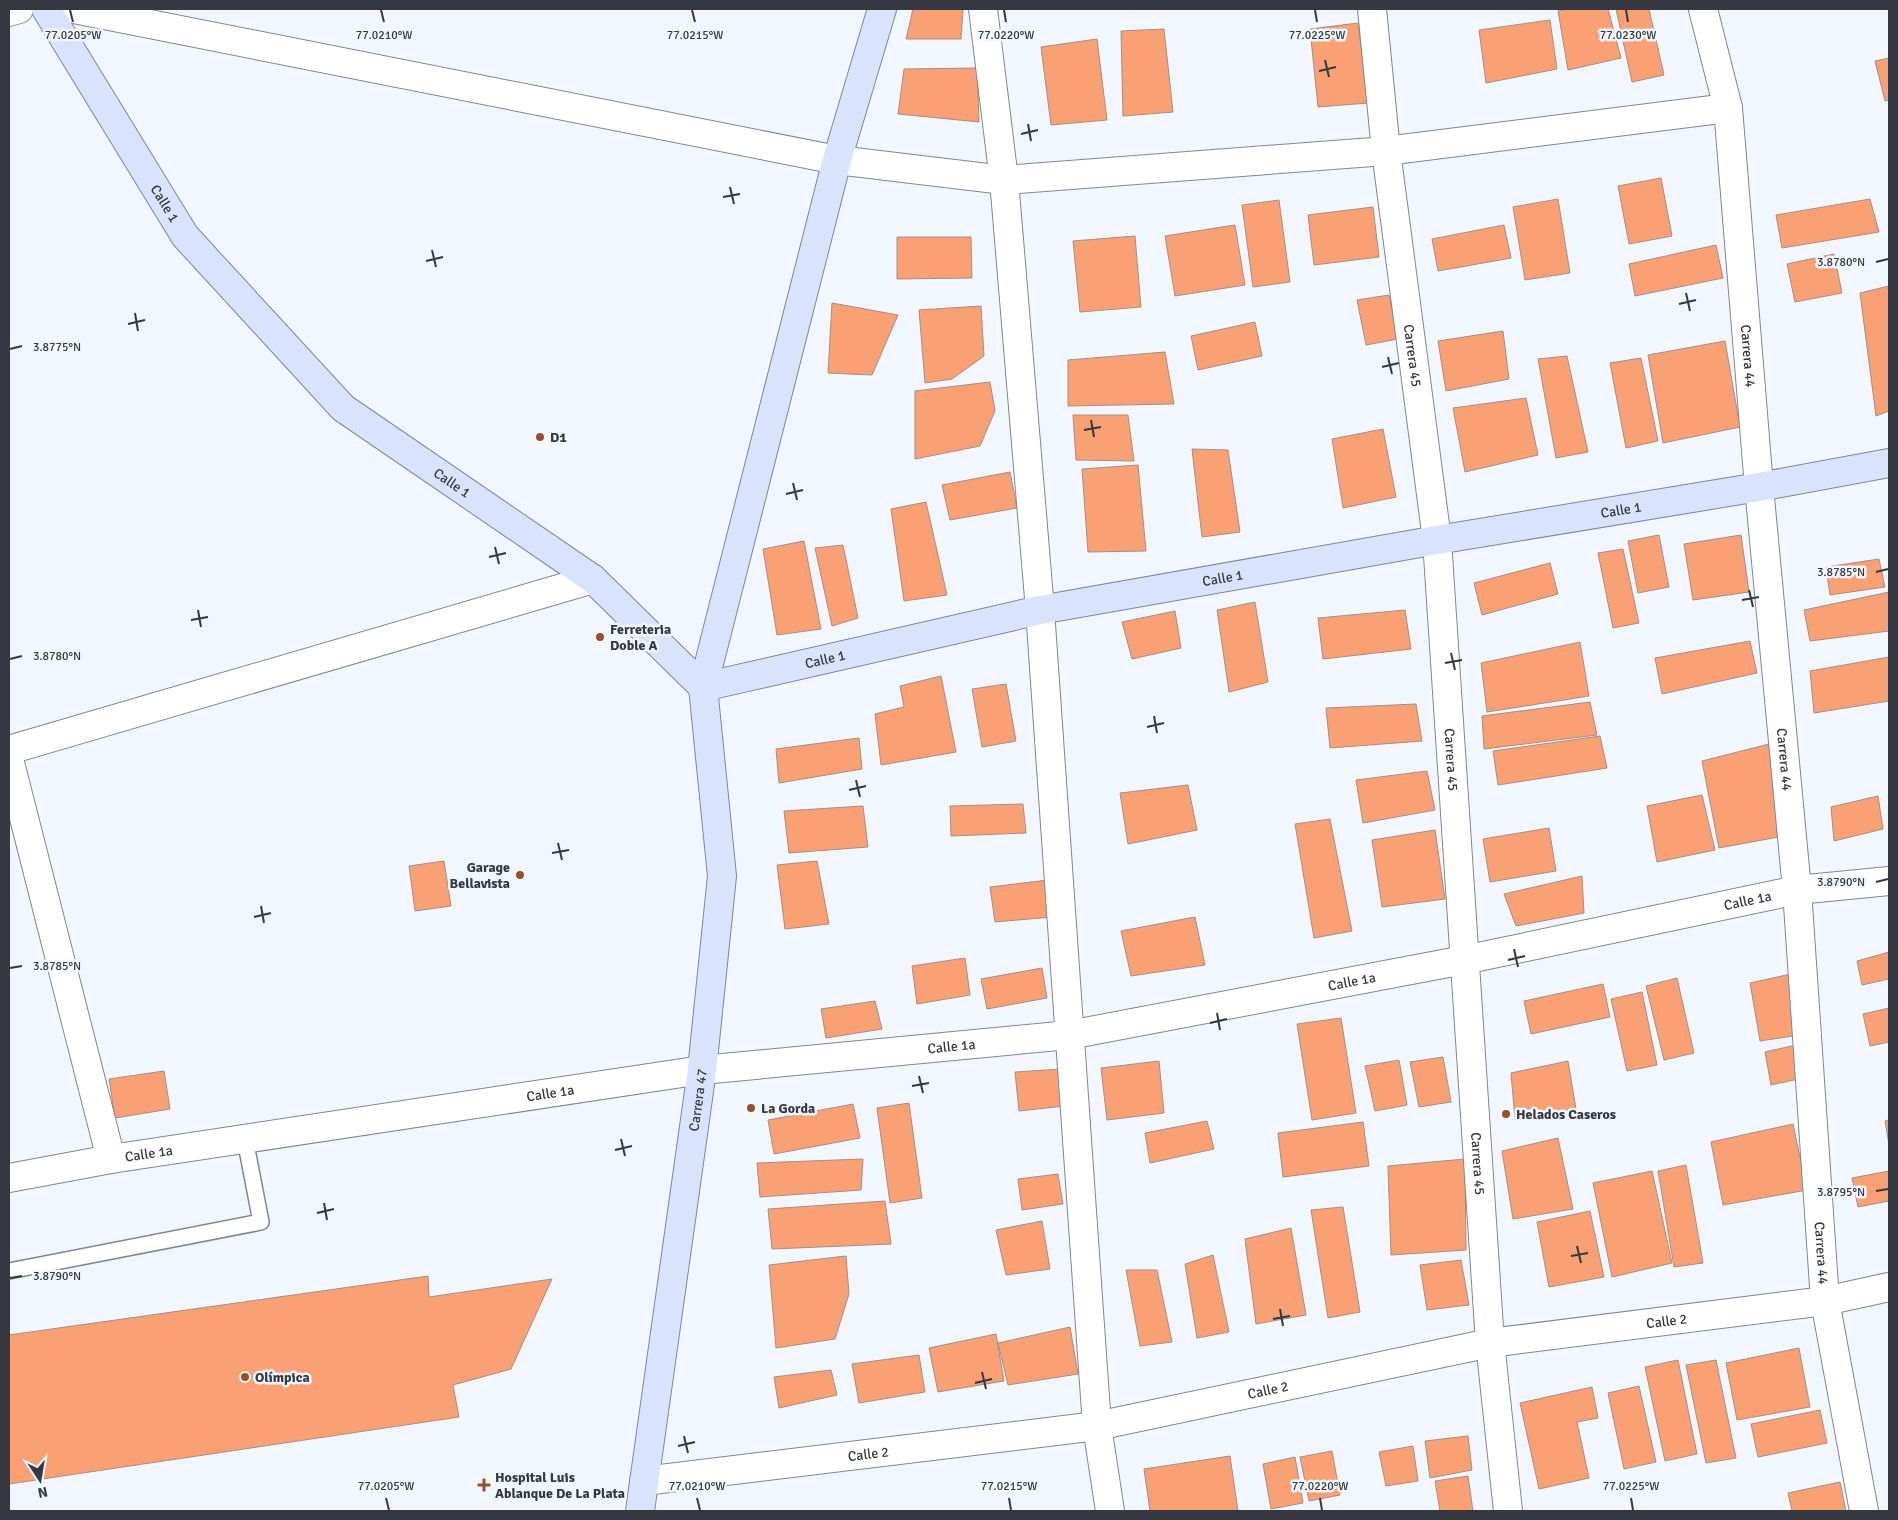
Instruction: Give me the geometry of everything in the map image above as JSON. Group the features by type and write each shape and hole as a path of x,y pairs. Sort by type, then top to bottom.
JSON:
{"main road":[{"name":"Calle 1","path":"46,9 185,236 342,408 593,579 702,687 1040,610 1437,540 1760,487 1889,463"},
{"path":"702,687 837,160 882,9"},
{"name":"Carrera 47","path":"640,1511 702,1070 722,876 702,687"}],"street":[{"path":"9,12 19,9"},
{"path":"74,9 837,160 1004,180 1386,151 1728,108"},
{"path":"983,9 1004,180 1040,610 1097,1426 1110,1511"},
{"name":"Carrera 45","path":"1372,9 1386,151 1437,540 1490,1343 1508,1511"},
{"name":"Carrera 44","path":"1702,9 1728,108 1797,890 1825,1301 1864,1511"},
{"path":"9,750 593,579"},
{"path":"9,759 111,1159"},
{"name":"Calle 1a","path":"9,1178 111,1159 702,1070 1069,1035 1464,960 1797,890 1889,881"},
{"name":"Calle 2","path":"644,1481 1097,1426 1490,1343 1825,1301 1889,1288"}],"lane":[{"path":"9,1270 261,1222 245,1139"}],"building":[{"path":"913,9 963,9 961,39 906,39"},
{"path":"1569,9 1608,9 1621,58 1568,70 1558,11"},
{"path":"1616,9 1649,9 1664,75 1632,82"},
{"path":"1550,20 1557,69 1486,83 1479,30"},
{"path":"1358,23 1368,103 1318,107 1310,29"},
{"path":"1164,29 1173,112 1123,116 1121,31"},
{"path":"1097,39 1107,120 1051,125 1041,47"},
{"path":"1889,58 1889,100 1885,101 1875,61"},
{"path":"977,68 979,122 898,114 904,69"},
{"path":"1661,178 1672,236 1629,244 1618,186"},
{"path":"1558,199 1570,273 1525,280 1513,207"},
{"path":"1870,199 1879,232 1782,248 1776,215"},
{"path":"1279,200 1290,282 1253,287 1242,205"},
{"path":"1373,207 1379,257 1314,265 1308,215"},
{"path":"1235,225 1245,285 1175,296 1165,236"},
{"path":"1504,225 1511,258 1438,271 1432,239"},
{"path":"1135,236 1141,307 1080,312 1073,241"},
{"path":"897,237 971,237 972,278 897,279"},
{"path":"1716,245 1723,278 1635,296 1629,264"},
{"path":"1834,254 1842,293 1795,302 1787,264"},
{"path":"1889,286 1889,411 1876,416 1860,293"},
{"path":"1389,295 1398,339 1366,345 1357,300"},
{"path":"832,303 898,315 872,375 828,373"},
{"path":"981,306 984,356 952,379 925,383 919,310"},
{"path":"1255,322 1262,356 1198,370 1191,336"},
{"path":"1503,331 1509,379 1446,391 1438,341"},
{"path":"1725,341 1740,427 1663,443 1648,355"},
{"path":"1165,352 1174,404 1068,406 1068,360"},
{"path":"1567,356 1588,452 1556,458 1538,359"},
{"path":"1641,358 1658,441 1626,448 1610,363"},
{"path":"990,382 995,411 980,446 915,459 915,391"},
{"path":"1526,398 1538,455 1465,472 1453,408"},
{"path":"1073,415 1128,415 1134,461 1076,460"},
{"path":"1383,429 1396,497 1343,508 1332,439"},
{"path":"1192,449 1228,450 1240,532 1202,537"},
{"path":"1138,465 1146,551 1088,552 1082,469"},
{"path":"1010,472 1017,508 950,520 942,485"},
{"path":"926,502 947,595 904,601 891,509"},
{"path":"1659,535 1669,587 1638,593 1628,541"},
{"path":"1741,535 1749,592 1693,600 1684,544"},
{"path":"804,541 821,629 777,635 763,549"},
{"path":"843,545 858,618 832,626 815,548"},
{"path":"1623,549 1639,623 1613,628 1598,553"},
{"path":"1879,559 1885,587 1830,595 1826,567"},
{"path":"1550,563 1558,594 1482,615 1474,583"},
{"path":"1889,592 1889,631 1810,641 1804,610"},
{"path":"1255,602 1268,682 1229,692 1217,610"},
{"path":"1405,610 1411,649 1323,659 1318,618"},
{"path":"1175,611 1181,648 1132,659 1122,622"},
{"path":"1750,641 1757,673 1662,694 1655,658"},
{"path":"1580,642 1589,696 1487,712 1481,663"},
{"path":"1889,657 1889,701 1814,713 1810,671"},
{"path":"941,676 956,752 881,765 875,714 904,707 900,686"},
{"path":"1006,684 1016,741 982,747 972,689"},
{"path":"1590,702 1597,735 1484,749 1482,716"},
{"path":"1416,704 1422,741 1330,748 1326,708"},
{"path":"1600,736 1607,768 1498,785 1493,751"},
{"path":"859,738 862,769 779,783 776,749"},
{"path":"1769,744 1789,835 1719,848 1702,761"},
{"path":"1427,771 1435,810 1363,823 1356,780"},
{"path":"1188,785 1197,830 1128,844 1120,793"},
{"path":"1702,795 1715,850 1657,862 1647,806"},
{"path":"1878,796 1883,829 1834,841 1831,807"},
{"path":"1023,804 1026,833 951,836 950,806"},
{"path":"863,806 868,847 789,853 784,811"},
{"path":"1330,819 1352,931 1314,938 1295,824"},
{"path":"1549,828 1556,871 1490,882 1483,839"},
{"path":"1435,830 1445,899 1382,907 1372,840"},
{"path":"444,861 451,906 415,911 409,866"},
{"path":"817,861 829,924 785,929 777,865"},
{"path":"1582,876 1584,913 1516,926 1504,894"},
{"path":"1048,880 1052,917 995,922 990,887"},
{"path":"1195,917 1205,965 1131,976 1121,931"},
{"path":"1889,952 1889,979 1862,985 1857,961"},
{"path":"965,958 970,995 917,1004 912,966"},
{"path":"1042,968 1047,998 987,1009 981,979"},
{"path":"1791,974 1800,1035 1760,1041 1750,983"},
{"path":"1677,978 1694,1053 1664,1060 1646,986"},
{"path":"1603,984 1610,1017 1531,1034 1524,1001"},
{"path":"1642,992 1657,1065 1627,1071 1611,999"},
{"path":"875,1001 882,1029 826,1038 821,1009"},
{"path":"1889,1008 1889,1042 1870,1046 1863,1014"},
{"path":"1341,1018 1356,1113 1312,1120 1297,1024"},
{"path":"1796,1045 1803,1078 1771,1085 1765,1052"},
{"path":"1443,1057 1451,1102 1419,1107 1410,1062"},
{"path":"1399,1060 1407,1105 1375,1111 1365,1066"},
{"path":"1159,1061 1164,1113 1107,1120 1101,1068"},
{"path":"1568,1061 1576,1109 1515,1119 1511,1073"},
{"path":"1062,1069 1064,1106 1019,1111 1015,1072"},
{"path":"164,1071 170,1109 115,1118 109,1079"},
{"path":"909,1103 922,1198 890,1203 877,1108"},
{"path":"853,1104 860,1138 774,1154 768,1120"},
{"path":"1889,1120 1889,1145 1885,1121"},
{"path":"1207,1121 1214,1149 1150,1163 1145,1133"},
{"path":"1363,1122 1369,1166 1283,1177 1278,1133"},
{"path":"1793,1124 1807,1190 1723,1205 1711,1142"},
{"path":"1558,1138 1573,1209 1513,1219 1502,1151"},
{"path":"863,1159 861,1190 760,1197 757,1163"},
{"path":"1465,1159 1466,1250 1391,1255 1388,1166"},
{"path":"1686,1165 1703,1263 1674,1267 1658,1171"},
{"path":"1652,1171 1672,1263 1612,1277 1593,1183"},
{"path":"1889,1171 1889,1201 1858,1207 1852,1178"},
{"path":"1058,1174 1063,1204 1022,1210 1018,1179"},
{"path":"885,1201 891,1244 772,1249 768,1209"},
{"path":"1343,1207 1360,1312 1328,1318 1311,1210"},
{"path":"1590,1211 1604,1277 1549,1287 1537,1222"},
{"path":"1042,1221 1050,1269 1006,1275 996,1230"},
{"path":"1291,1228 1306,1315 1256,1324 1245,1239"},
{"path":"1213,1255 1229,1332 1197,1338 1185,1264"},
{"path":"846,1256 849,1294 835,1339 776,1348 769,1265"},
{"path":"1461,1260 1469,1305 1427,1310 1420,1265"},
{"path":"1126,1270 1157,1270 1172,1342 1140,1346"},
{"name":"Olímpica","path":"428,1276 429,1297 552,1279 511,1369 453,1385 459,1417 9,1484 9,1335"},
{"path":"1070,1327 1078,1374 1008,1385 998,1343"},
{"path":"996,1334 1004,1381 938,1392 929,1348"},
{"path":"1799,1348 1810,1407 1737,1420 1726,1363"},
{"path":"919,1355 925,1392 859,1403 852,1364"},
{"path":"1678,1360 1697,1454 1665,1461 1645,1367"},
{"path":"1716,1360 1736,1458 1706,1463 1686,1365"},
{"path":"831,1370 837,1395 779,1408 774,1377"},
{"path":"1639,1386 1656,1462 1624,1469 1608,1393"},
{"path":"1592,1387 1598,1418 1577,1422 1589,1478 1539,1489 1520,1403"},
{"path":"1820,1410 1827,1443 1758,1457 1751,1424"},
{"path":"1468,1436 1472,1470 1430,1478 1425,1441"},
{"path":"1413,1446 1418,1481 1386,1486 1379,1452"},
{"path":"1332,1451 1340,1495 1309,1501 1300,1457"},
{"path":"1230,1456 1238,1511 1150,1511 1144,1469"},
{"path":"1295,1457 1303,1503 1271,1509 1263,1464"},
{"path":"1468,1476 1473,1511 1440,1511 1435,1481"},
{"path":"1840,1482 1846,1511 1792,1511 1788,1493"}],"place":[{"name":"D1","path":"540,437"},
{"name":"Ferreteria Doble A","path":"600,637"},
{"name":"Garage Bellavista","path":"520,875"},
{"name":"La Gorda","path":"751,1108"},
{"name":"Helados Caseros","path":"1506,1114"},
{"name":"Olímpica","path":"245,1377"},
{"name":"Hospital Luis Ablanque De La Plata","path":"484,1485"}]}
